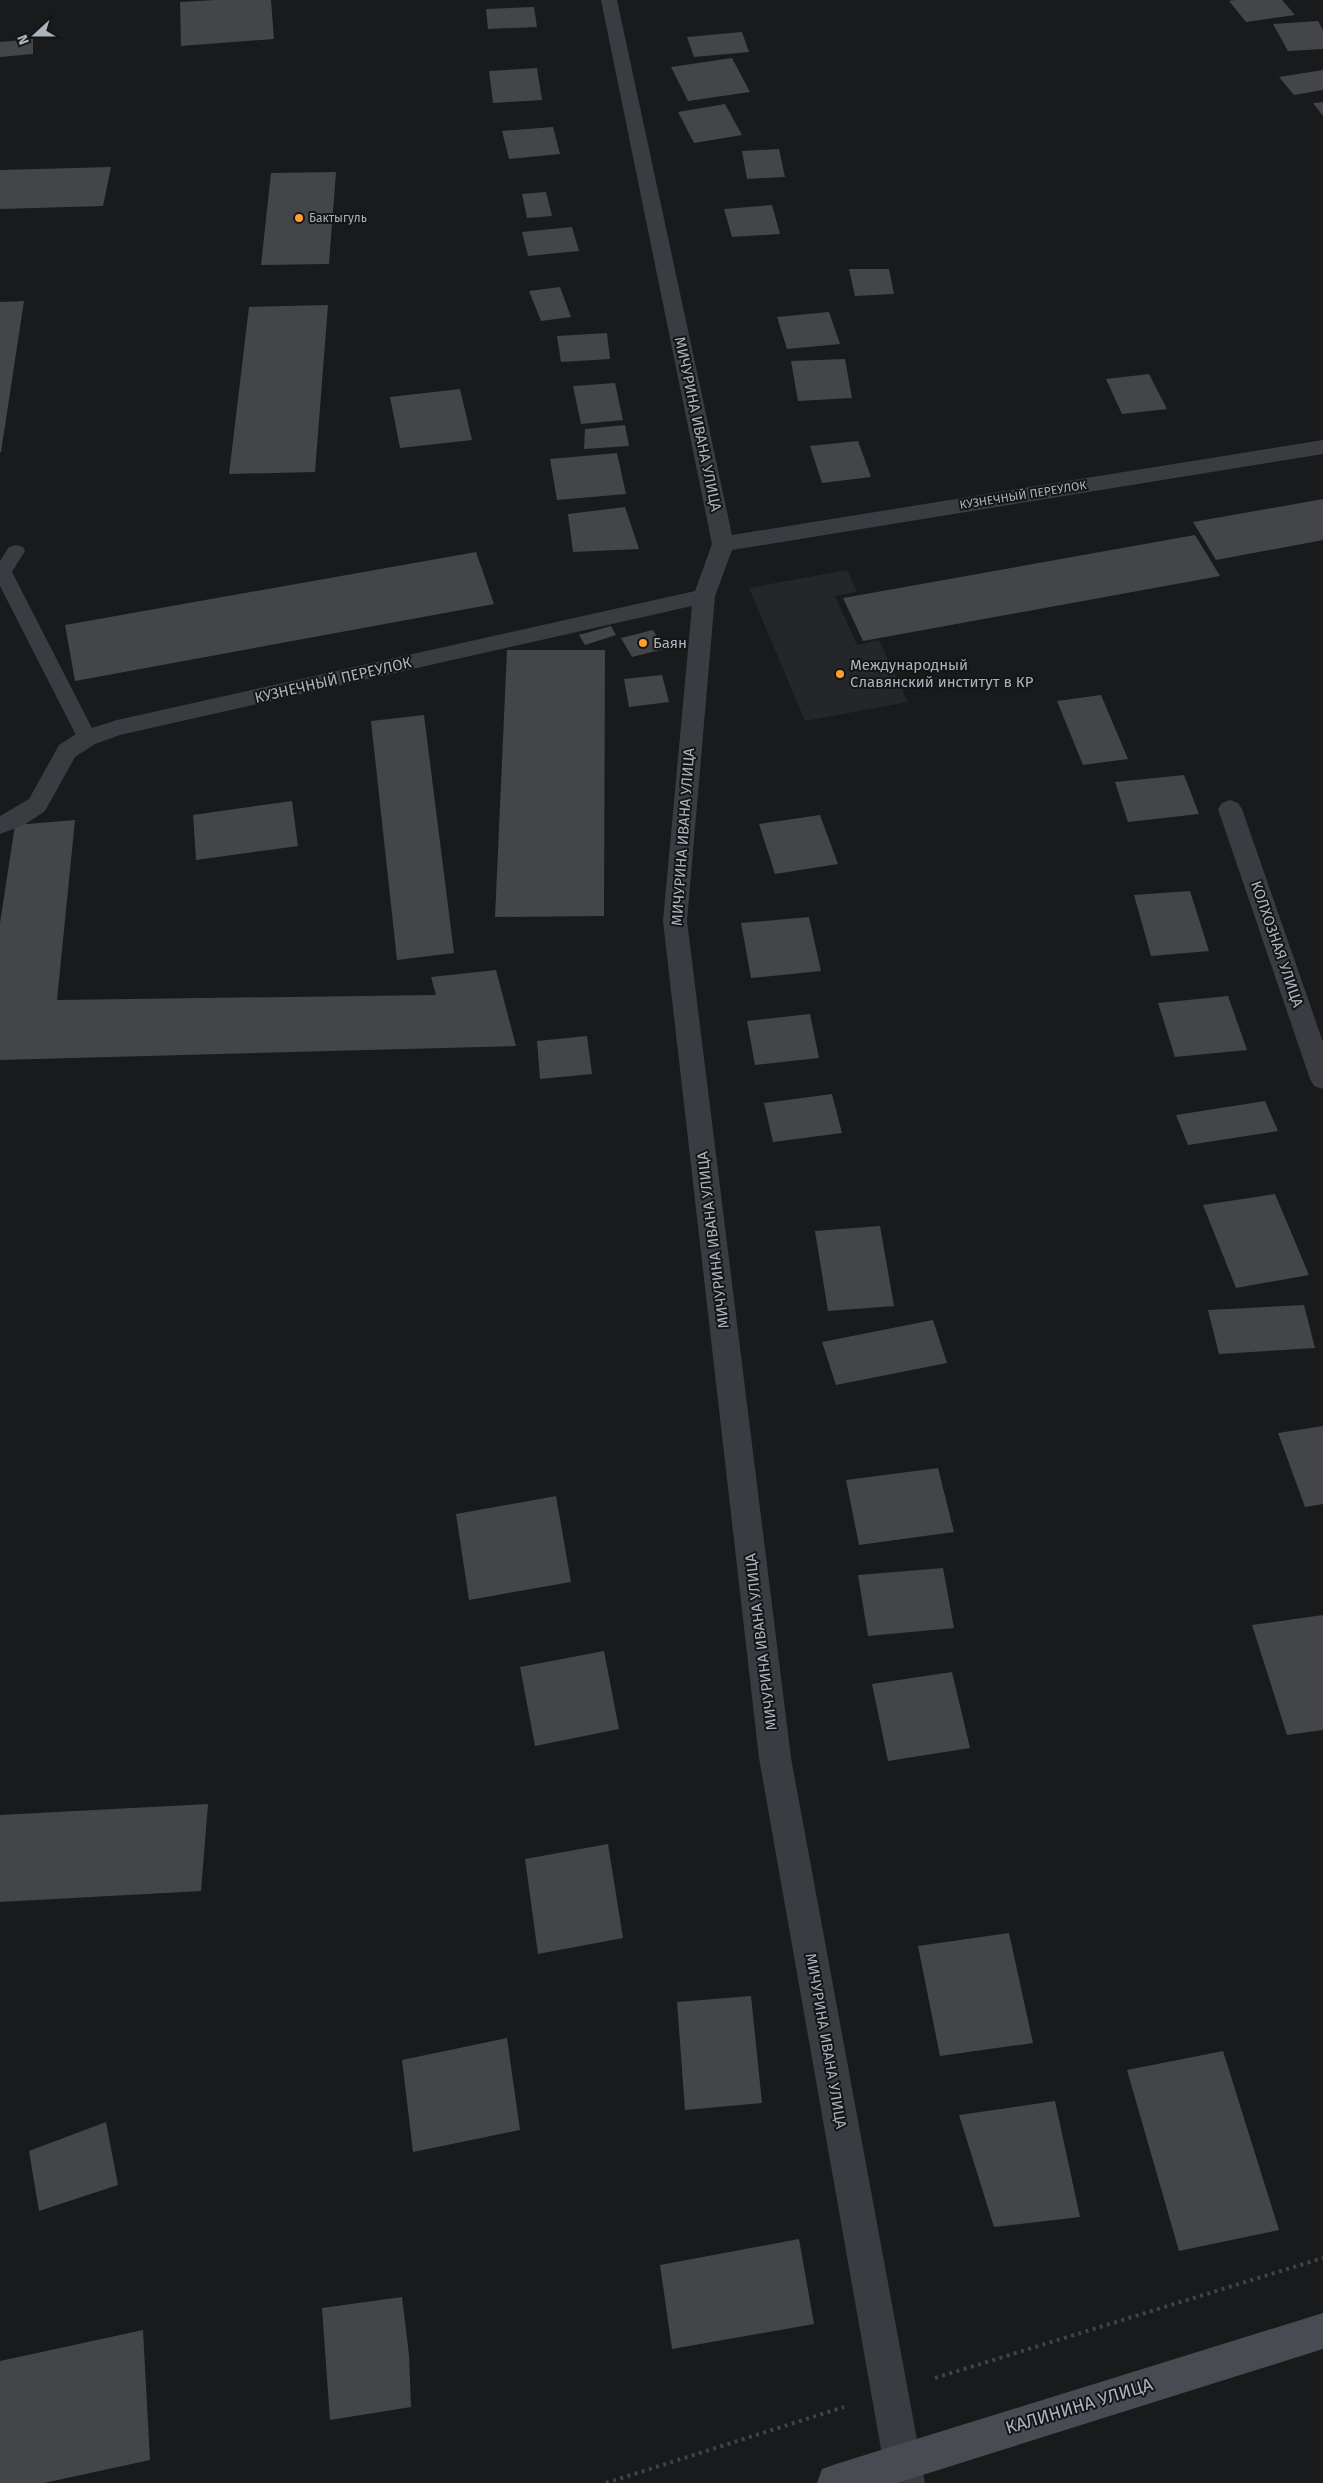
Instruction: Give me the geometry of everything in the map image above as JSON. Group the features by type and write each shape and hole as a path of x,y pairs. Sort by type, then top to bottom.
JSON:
{"main road":[{"name":"КАЛИНИНА УЛИЦА","path":"836,2483 904,2472 1323,2331"}],"street":[{"name":"МИЧУРИНА ИВАНА УЛИЦА","path":"609,0 724,544 704,596 674,922 775,1758 904,2472"},
{"name":"КУЗНЕЧНЫЙ ПЕРЕУЛОК","path":"724,544 1323,447"},
{"name":"КУЗНЕЧНЫЙ ПЕРЕУЛОК","path":"0,825 16,819 37,805 66,751 87,738 117,728 704,596"},
{"name":"КОЛХОЗНАЯ УЛИЦА","path":"1230,809 1323,1079"}],"lane":[{"path":"16,551 1,574 87,738"}],"path":[{"path":"606,2483 890,2392 1323,2258"}],"shaded area":[{"name":"Международный Славянский институт в КР","path":"847,570 857,592 835,596 857,645 879,640 908,702 805,721 749,588"}],"building":[{"path":"271,0 274,39 181,46 180,2"},
{"path":"1282,0 1295,15 1246,22 1229,1"},
{"path":"534,7 537,27 488,29 486,9"},
{"path":"1318,21 1323,30 1323,49 1288,51 1273,24"},
{"path":"742,32 749,52 694,57 687,37"},
{"path":"33,39 33,54 0,57 0,42"},
{"path":"732,58 750,92 688,101 671,67"},
{"path":"537,68 542,100 493,103 489,71"},
{"path":"1323,70 1323,90 1294,95 1279,77"},
{"path":"1323,102 1323,116 1313,103"},
{"path":"725,104 742,135 694,143 678,112"},
{"path":"553,127 560,154 509,159 502,131"},
{"path":"779,149 785,177 747,179 742,151"},
{"path":"111,167 103,206 0,209 0,170"},
{"name":"Бактыгуль","path":"336,172 329,264 261,265 271,173"},
{"path":"546,192 552,216 527,218 522,194"},
{"path":"772,205 780,234 732,237 724,209"},
{"path":"572,227 579,251 528,256 522,232"},
{"path":"849,269 889,269 894,294 855,296"},
{"path":"560,287 571,317 541,321 529,291"},
{"path":"24,301 1,452 0,452 0,302"},
{"path":"328,305 315,472 229,474 249,307"},
{"path":"829,312 840,344 787,349 777,317"},
{"path":"607,333 610,359 561,362 557,336"},
{"path":"845,359 852,398 798,401 791,361"},
{"path":"1149,374 1167,409 1122,414 1106,379"},
{"path":"615,383 623,420 581,424 573,386"},
{"path":"460,389 472,440 400,448 390,397"},
{"path":"625,425 629,446 584,449 585,429"},
{"path":"858,441 871,477 822,483 810,446"},
{"path":"617,453 626,494 557,500 550,459"},
{"path":"1323,499 1323,540 1216,560 1193,522"},
{"path":"625,507 639,549 573,552 568,514"},
{"path":"1195,535 1220,576 863,641 843,598"},
{"path":"476,552 494,604 75,681 65,625"},
{"path":"611,626 616,635 585,645 579,635"},
{"name":"Баян","path":"653,630 664,649 632,657 621,638"},
{"path":"507,650 605,650 604,916 495,917"},
{"path":"662,675 669,702 629,707 624,679"},
{"path":"1101,695 1128,759 1083,765 1057,701"},
{"path":"424,715 454,953 397,960 371,721"},
{"path":"1184,775 1199,814 1128,822 1115,782"},
{"path":"292,801 298,846 196,860 193,815"},
{"path":"820,815 838,864 775,874 759,824"},
{"path":"75,820 57,1000 436,995 431,977 496,970 516,1046 0,1060 0,923 15,825"},
{"path":"1190,891 1209,951 1151,956 1134,895"},
{"path":"809,917 821,971 751,978 741,923"},
{"path":"1228,996 1247,1050 1175,1057 1158,1003"},
{"path":"810,1014 819,1058 755,1065 747,1021"},
{"path":"587,1036 592,1074 540,1079 537,1041"},
{"path":"832,1094 842,1133 773,1142 764,1103"},
{"path":"1265,1101 1278,1131 1188,1145 1176,1115"},
{"path":"1275,1194 1309,1275 1236,1288 1203,1205"},
{"path":"880,1226 894,1306 828,1311 815,1231"},
{"path":"1304,1305 1315,1348 1219,1354 1208,1310"},
{"path":"933,1320 947,1363 836,1385 822,1342"},
{"path":"1323,1426 1323,1504 1305,1507 1278,1433"},
{"path":"938,1468 954,1532 859,1545 846,1480"},
{"path":"556,1496 571,1582 469,1600 456,1514"},
{"path":"943,1568 954,1628 868,1636 858,1575"},
{"path":"1323,1615 1323,1730 1287,1735 1252,1625"},
{"path":"604,1651 619,1729 535,1746 520,1667"},
{"path":"952,1672 970,1748 888,1761 872,1684"},
{"path":"208,1804 201,1891 0,1902 0,1815"},
{"path":"608,1844 623,1938 538,1954 525,1859"},
{"path":"1009,1933 1033,2043 940,2056 918,1946"},
{"path":"751,1996 762,2103 685,2110 677,2002"},
{"path":"507,2038 520,2130 413,2152 402,2060"},
{"path":"1223,2051 1279,2230 1179,2251 1127,2070"},
{"path":"1055,2101 1080,2217 994,2227 959,2115"},
{"path":"106,2122 118,2185 39,2211 29,2151"},
{"path":"799,2239 814,2324 672,2349 660,2265"},
{"path":"402,2297 409,2355 411,2407 330,2420 322,2308"},
{"path":"143,2330 150,2460 44,2483 0,2483 0,2361"}],"place":[{"name":"Бактыгуль","path":"299,218"},
{"name":"Баян","path":"643,643"},
{"name":"Международный Славянский институт в КР","path":"840,674"}]}
